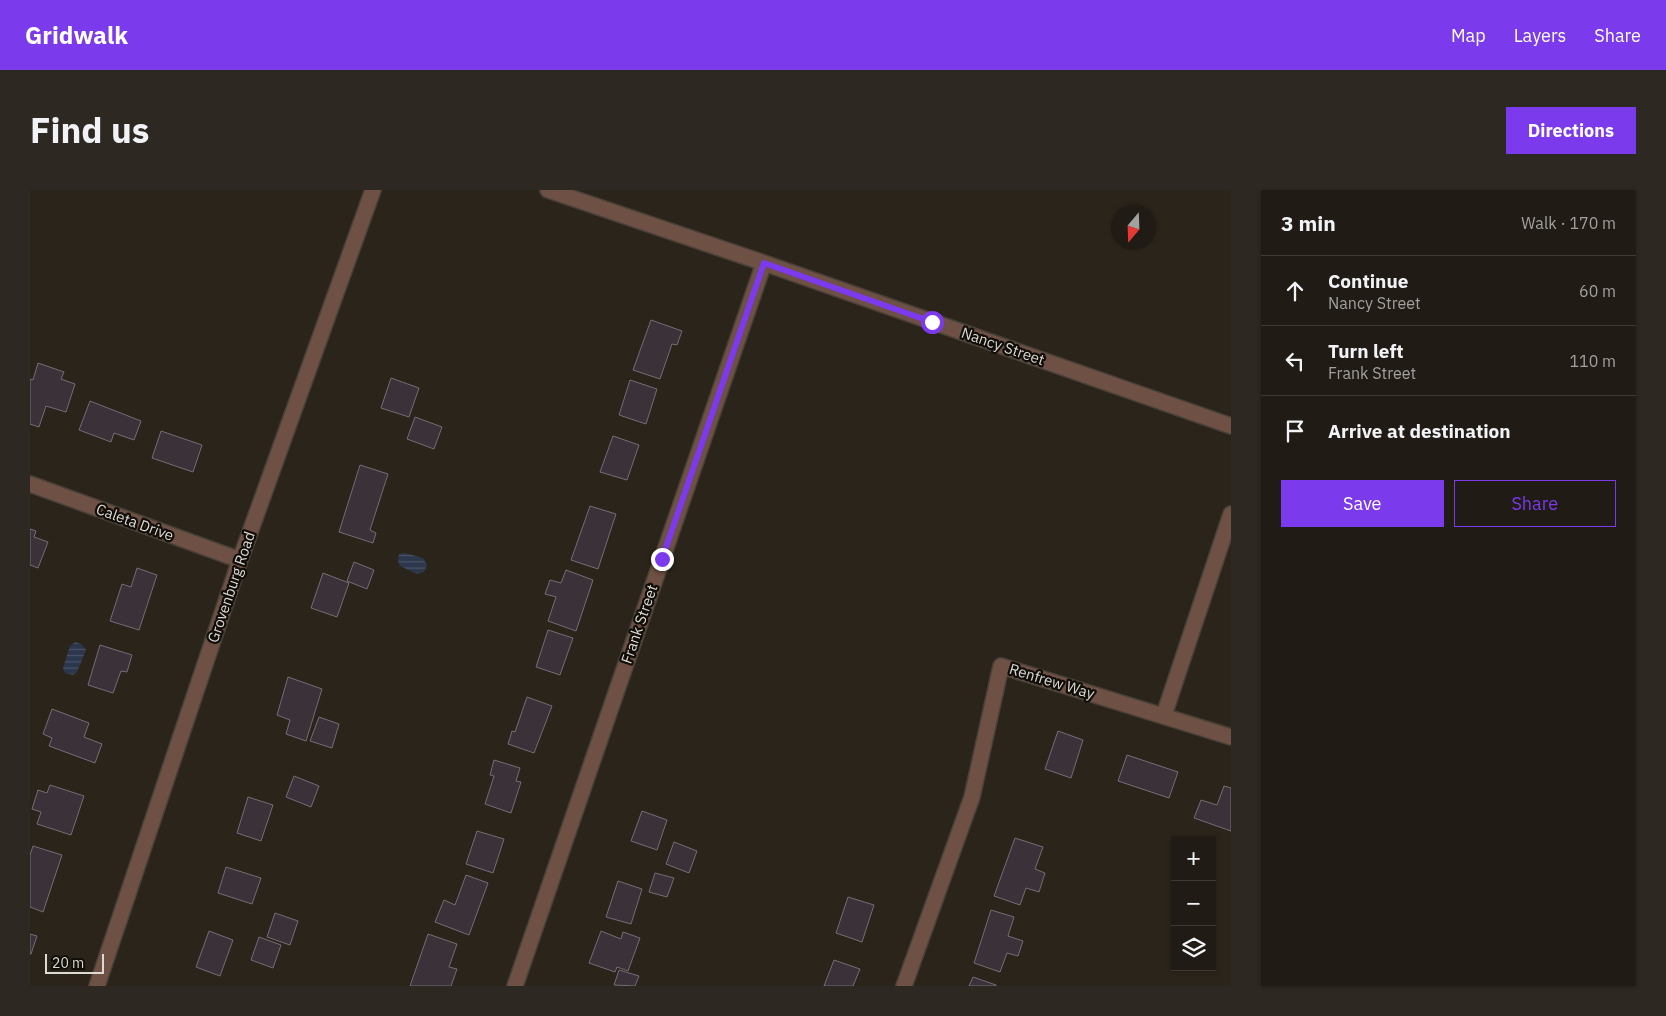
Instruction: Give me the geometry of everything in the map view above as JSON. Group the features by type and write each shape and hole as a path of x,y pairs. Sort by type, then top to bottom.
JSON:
{"street":[{"name":"Grovenburg Road","path":"98,986 240,560 373,190"},
{"name":"Nancy Street","path":"548,190 764,263 1231,426"},
{"name":"Frank Street","path":"515,986 764,263"},
{"name":"Caleta Drive","path":"30,484 240,560"},
{"path":"1231,514 1164,715 1231,737"},
{"name":"Renfrew Way","path":"904,986 972,797 1001,666 1164,715"}],"water":[{"path":"405,553 423,558 427,565 424,572 417,574 400,566 398,561 399,554"},
{"path":"75,642 81,644 86,650 77,672 73,675 65,673 63,668 70,646"}],"building":[{"path":"651,320 682,331 677,345 672,344 660,379 633,370"},
{"path":"38,363 64,372 61,379 75,384 66,412 46,406 39,427 30,424 30,379 33,380"},
{"path":"391,378 419,388 409,417 381,408"},
{"path":"630,380 657,389 646,424 619,415"},
{"path":"90,401 141,421 134,440 114,433 111,442 79,430"},
{"path":"415,417 442,427 434,449 407,439"},
{"path":"161,431 202,445 193,472 152,458"},
{"path":"613,436 639,445 627,480 600,472"},
{"path":"360,465 388,474 370,530 376,533 373,543 339,532"},
{"path":"590,506 616,514 598,569 571,560"},
{"path":"30,529 36,531 34,537 48,542 38,568 30,565"},
{"path":"354,562 374,570 367,589 347,581"},
{"path":"137,568 157,575 139,630 110,621 122,584 131,587"},
{"path":"566,570 593,580 576,631 548,621 556,597 545,594 550,580 561,583"},
{"path":"323,573 349,583 337,617 311,608"},
{"path":"548,630 573,638 560,675 536,667"},
{"path":"100,645 132,655 127,672 121,671 113,693 88,685"},
{"path":"288,677 322,689 306,741 286,734 290,720 277,715"},
{"path":"527,697 552,706 534,753 508,744 512,731 515,732"},
{"path":"52,709 89,723 84,737 102,744 95,763 49,746 52,738 43,734"},
{"path":"319,717 339,724 332,748 310,741"},
{"path":"1058,731 1083,740 1071,778 1045,769"},
{"path":"1127,755 1178,772 1169,798 1118,781"},
{"path":"494,760 520,768 516,781 521,782 511,813 485,804 494,776 490,775"},
{"path":"294,776 319,786 311,807 286,797"},
{"path":"50,785 84,796 71,835 37,824 41,812 32,809 38,790 47,793"},
{"path":"1224,786 1231,788 1231,831 1194,818 1201,800 1217,805"},
{"path":"248,797 273,805 261,841 237,833"},
{"path":"642,811 667,820 657,850 631,841"},
{"path":"477,831 504,839 493,873 466,864"},
{"path":"1015,838 1043,847 1035,869 1045,873 1039,892 1026,888 1020,905 994,896"},
{"path":"674,842 697,851 689,873 666,864"},
{"path":"33,846 62,855 43,912 30,907 30,855"},
{"path":"226,867 261,878 252,904 218,893"},
{"path":"655,873 674,878 667,897 649,892"},
{"path":"466,875 488,883 469,935 435,922 444,900 455,905"},
{"path":"618,881 642,889 631,924 606,917"},
{"path":"848,897 874,905 862,942 836,933"},
{"path":"991,910 1014,917 1008,936 1023,941 1018,956 1007,953 1000,972 974,963"},
{"path":"275,913 298,921 290,945 267,937"},
{"path":"209,931 233,940 220,976 196,967"},
{"path":"601,931 621,939 623,932 640,938 628,971 617,967 615,972 589,963"},
{"path":"30,934 37,936 31,954 30,954"},
{"path":"428,934 457,944 449,967 457,969 451,986 410,986"},
{"path":"259,937 281,945 273,968 251,960"},
{"path":"834,960 860,969 853,986 824,986"},
{"path":"619,970 639,976 635,986 614,985"},
{"path":"973,977 996,985 996,986 969,986"}],"route":[{"path":"662,559 764,263 932,322"}]}
